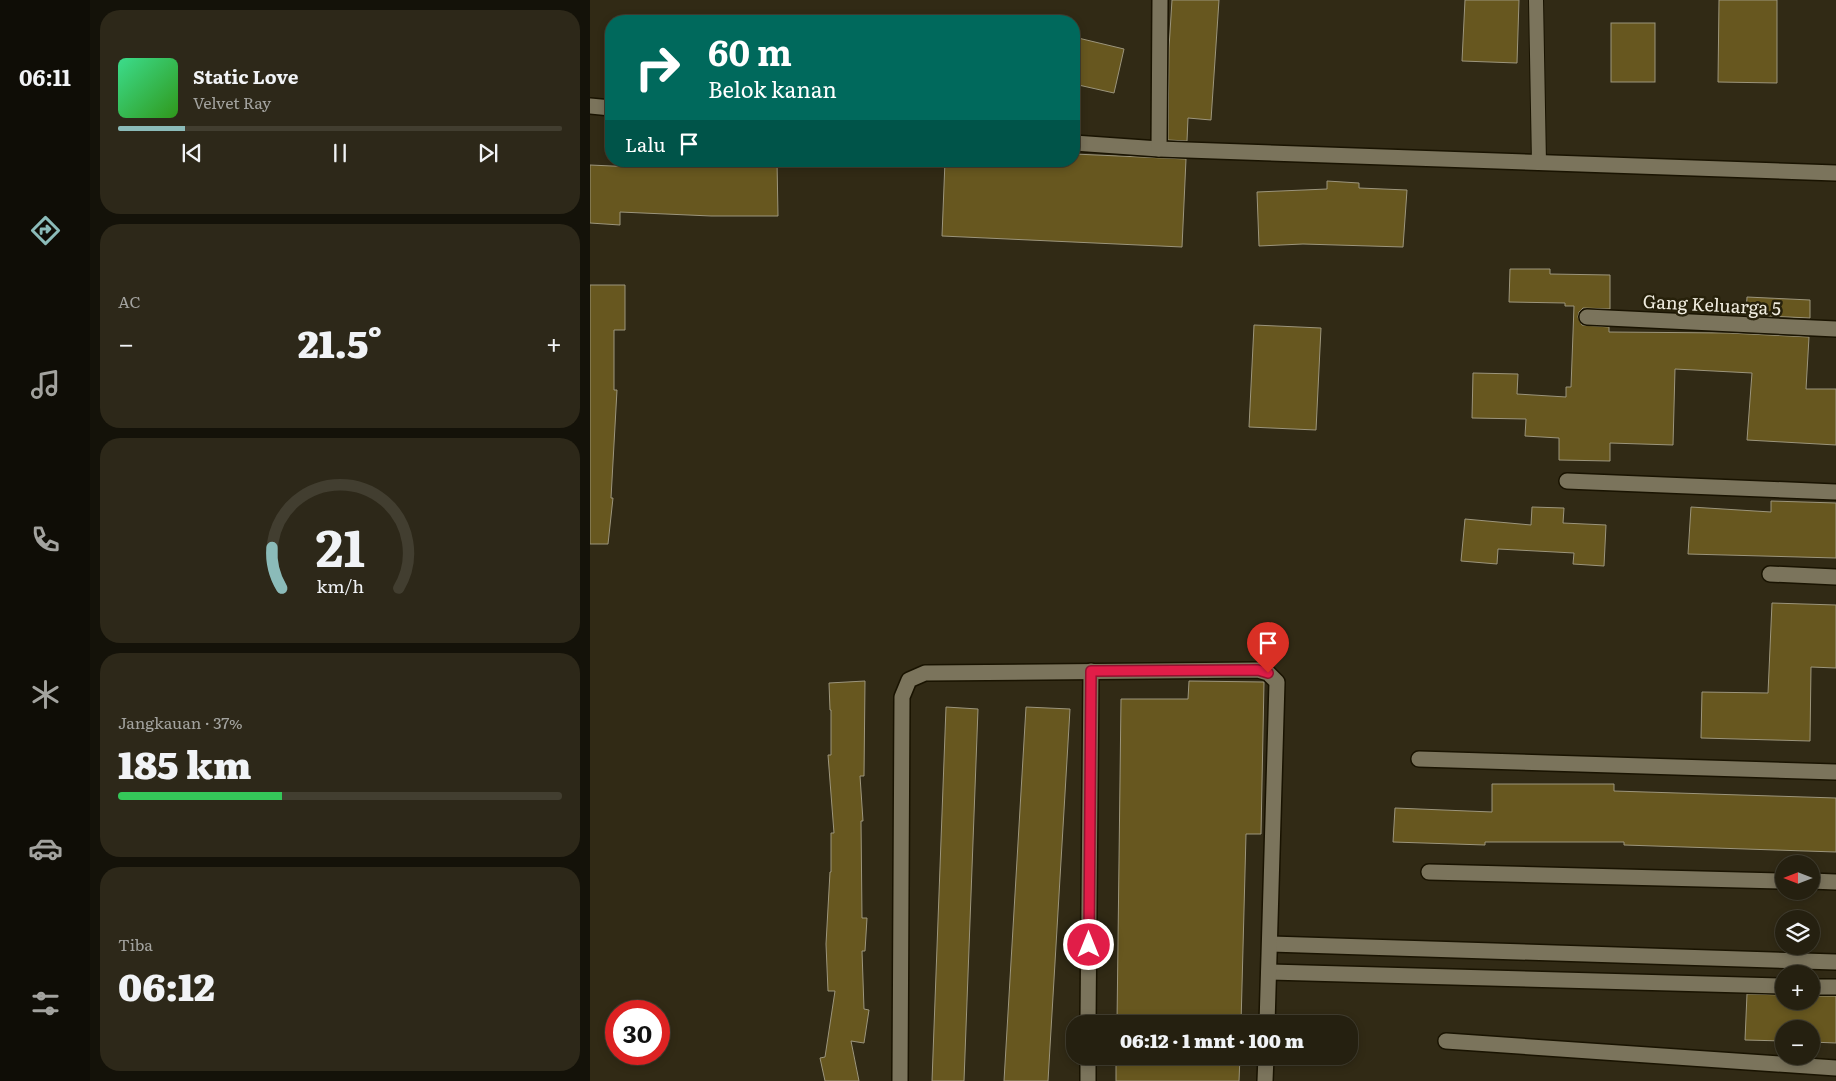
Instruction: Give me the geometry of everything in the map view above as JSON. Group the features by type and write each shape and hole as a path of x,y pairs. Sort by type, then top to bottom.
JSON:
{"street":[{"path":"1159,149 1160,0"},
{"path":"590,106 605,107"},
{"path":"1080,142 1159,149 1836,173"},
{"name":"Gang Keluarga 5","path":"1587,317 1836,329"},
{"path":"1567,481 1836,492"},
{"path":"1770,574 1836,577"},
{"path":"900,1081 902,697 909,680 925,673 1258,670 1268,673 1278,682 1267,1015"},
{"path":"1088,1015 1091,671"},
{"path":"1418,759 1836,772"},
{"path":"1430,872 1775,881"},
{"path":"1820,882 1836,882"},
{"path":"1271,944 1836,962"},
{"path":"1269,972 1775,986"},
{"path":"1820,986 1836,987"},
{"path":"1446,1041 1836,1068"},
{"path":"1088,1065 1088,1081"},
{"path":"1265,1081 1266,1065"}],"lane":[{"path":"1536,0 1539,163"}],"building":[{"path":"1172,0 1219,0 1211,120 1188,118 1187,141 1168,140 1169,48"},
{"path":"1465,0 1519,0 1517,63 1462,61"},
{"path":"1719,0 1777,0 1777,83 1718,82"},
{"path":"1611,23 1655,23 1655,82 1611,82"},
{"path":"1080,38 1124,49 1114,93 1080,85"},
{"path":"1080,154 1186,159 1182,247 942,236 945,167 1080,167"},
{"path":"590,165 605,167 777,167 778,216 711,216 620,212 620,225 590,223"},
{"path":"1327,181 1359,183 1359,188 1407,190 1403,247 1303,244 1259,246 1257,192 1327,189"},
{"path":"1510,269 1550,269 1550,274 1610,275 1610,309 1583,308 1579,312 1578,317 1582,325 1609,327 1609,332 1728,333 1809,337 1806,389 1836,389 1836,445 1747,440 1752,373 1675,369 1673,445 1610,443 1610,461 1559,460 1559,438 1525,436 1526,419 1472,418 1473,373 1518,374 1517,394 1566,397 1566,387 1571,387 1574,306 1565,306 1565,303 1509,302"},
{"path":"590,285 625,285 625,330 614,330 614,390 617,390 611,498 613,498 608,544 590,544"},
{"path":"1747,297 1810,300 1810,318 1746,315"},
{"path":"1254,325 1321,328 1316,430 1249,427"},
{"path":"1771,501 1836,503 1836,558 1688,554 1691,507 1771,512"},
{"path":"1532,507 1564,508 1563,523 1606,525 1604,566 1573,564 1574,553 1498,549 1497,564 1461,561 1465,519 1531,525"},
{"path":"1772,603 1836,605 1836,668 1811,667 1810,741 1701,738 1702,692 1768,693"},
{"path":"865,681 864,776 860,776 863,821 861,821 862,918 867,918 865,951 862,951 864,1009 869,1010 864,1043 851,1041 859,1081 825,1081 820,1058 825,1057 835,991 828,991 826,944 831,872 831,833 834,833 828,755 831,755 829,683"},
{"path":"1189,681 1264,682 1261,834 1246,834 1241,1015 1117,1015 1121,699 1188,699"},
{"path":"946,707 978,709 964,1081 932,1081"},
{"path":"1026,707 1070,709 1048,1081 1004,1081"},
{"path":"1492,784 1614,784 1614,791 1836,798 1836,852 1624,845 1624,842 1485,842 1485,845 1393,842 1395,808 1492,812"},
{"path":"1747,994 1775,995 1775,1010 1820,1010 1820,996 1836,996 1836,1043 1820,1042 1820,1020 1775,1020 1775,1041 1745,1040"},
{"path":"1116,1065 1240,1065 1239,1081 1116,1081"}],"route":[{"path":"1089,945 1091,671 1258,670 1268,673"}]}
